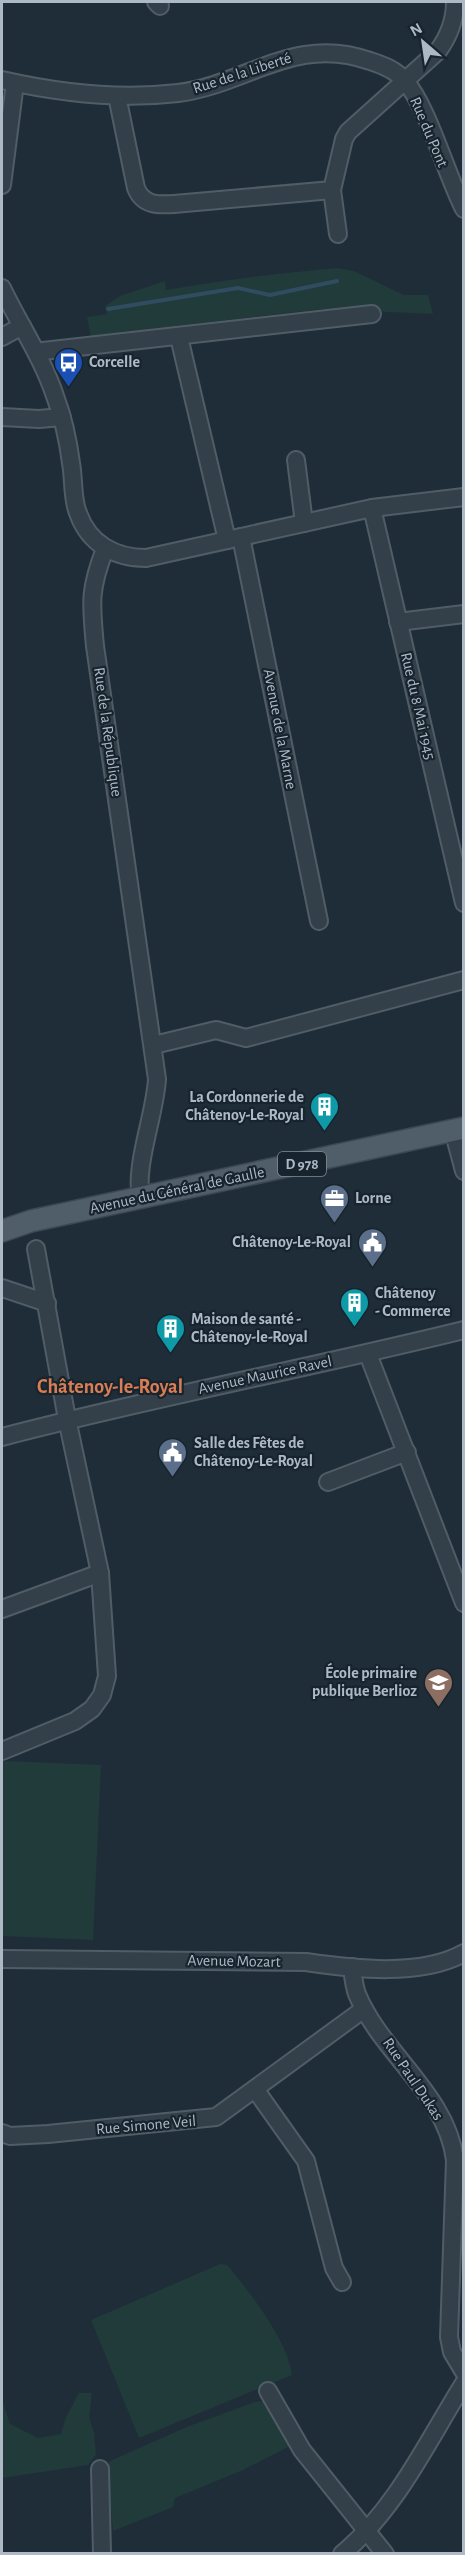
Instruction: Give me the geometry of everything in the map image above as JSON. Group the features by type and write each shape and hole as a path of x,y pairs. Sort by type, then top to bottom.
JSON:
{"main road":[{"name":"Avenue du Général de Gaulle","path":"2,1231 31,1221 458,1129"},
{"name":"Avenue du Général de Gaulle","path":"2,1221 31,1221"}],"street":[{"name":"Rue du Pont","path":"455,2 447,38 438,51 405,81 420,105 464,209"},
{"name":"Rue de la Liberté","path":"8,82 87,95 180,93 227,81 277,60 310,52 363,58 394,71 405,81"},
{"path":"338,234 332,190 344,138 405,81"},
{"path":"2,185 8,82"},
{"path":"117,96 136,188 143,199 150,203 332,190"},
{"path":"2,288 38,355 62,417 78,513 91,535 105,549 125,558 146,558 372,508 464,497"},
{"path":"38,355 43,351 372,314"},
{"path":"2,337 22,326"},
{"name":"Avenue de la Marne","path":"179,337 234,538 319,921"},
{"path":"2,417 39,419 62,417"},
{"path":"296,460 304,523"},
{"name":"Rue du 8 Mai 1945","path":"372,508 464,903"},
{"name":"Rue de la République","path":"105,549 93,579 91,603 95,646 154,1045 157,1079 156,1102 137,1182 141,1198"},
{"path":"398,622 464,614"},
{"path":"154,1045 216,1030 246,1038 464,980"},
{"path":"458,1129 464,1171"},
{"path":"2,1751 75,1721 92,1709 102,1695 107,1676 100,1573 67,1419 67,1375 47,1303 36,1249"},
{"path":"2,1288 16,1290 47,1303"},
{"name":"Avenue Maurice Ravel","path":"2,1437 67,1419 368,1354 464,1330"},
{"path":"368,1354 464,1603"},
{"path":"328,1482 407,1452"},
{"path":"2,1609 100,1573"},
{"name":"Avenue Mozart","path":"2,1959 306,1962 352,1967 432,1966 446,1963 464,1953"},
{"name":"Rue Paul Dukas","path":"352,1967 356,1992 364,2009 458,2136 455,2160 448,2337 452,2352 464,2372"},
{"name":"Rue Simone Veil","path":"2,2133 10,2136 48,2134 205,2120 216,2117 364,2009"},
{"path":"255,2089 306,2162 334,2268 342,2282"},
{"path":"342,2553 369,2530 407,2478 459,2400 464,2383"},
{"path":"268,2391 302,2450 369,2530 385,2553"},
{"path":"100,2469 102,2553"}],"green space":[{"path":"337,268 354,271 404,295 428,295 433,314 323,309 91,336 87,317 107,314 105,306 120,296 165,281 166,290 252,277"},
{"path":"3,1761 101,1765 93,1940 2,1936"},
{"path":"220,2264 227,2265 266,2317 283,2347 292,2375 139,2438 91,2320"},
{"path":"79,2393 92,2393 89,2418 94,2432 96,2455 88,2465 2,2478 2,2399 10,2424 38,2438 61,2434 66,2417"},
{"path":"258,2401 266,2402 290,2446 243,2470 175,2498 173,2507 113,2531 107,2468 110,2461 189,2426"}],"waterway":[{"path":"108,309 238,288 270,295 337,281"}],"place":[{"name":"Corcelle","path":"68,388"},
{"name":"La Cordonnerie de Châtenoy-Le-Royal","path":"325,1132"},
{"name":"Lorne","path":"334,1224"},
{"name":"Châtenoy-Le-Royal","path":"372,1268"},
{"name":"Châtenoy - Commerce","path":"354,1328"},
{"name":"Maison de santé - Châtenoy-le-Royal","path":"170,1354"},
{"name":"Salle des Fêtes de Châtenoy-Le-Royal","path":"173,1478"},
{"name":"École primaire publique Berlioz","path":"438,1708"}],"district":[{"name":"Châtenoy-le-Royal","path":"110,1387"}]}
